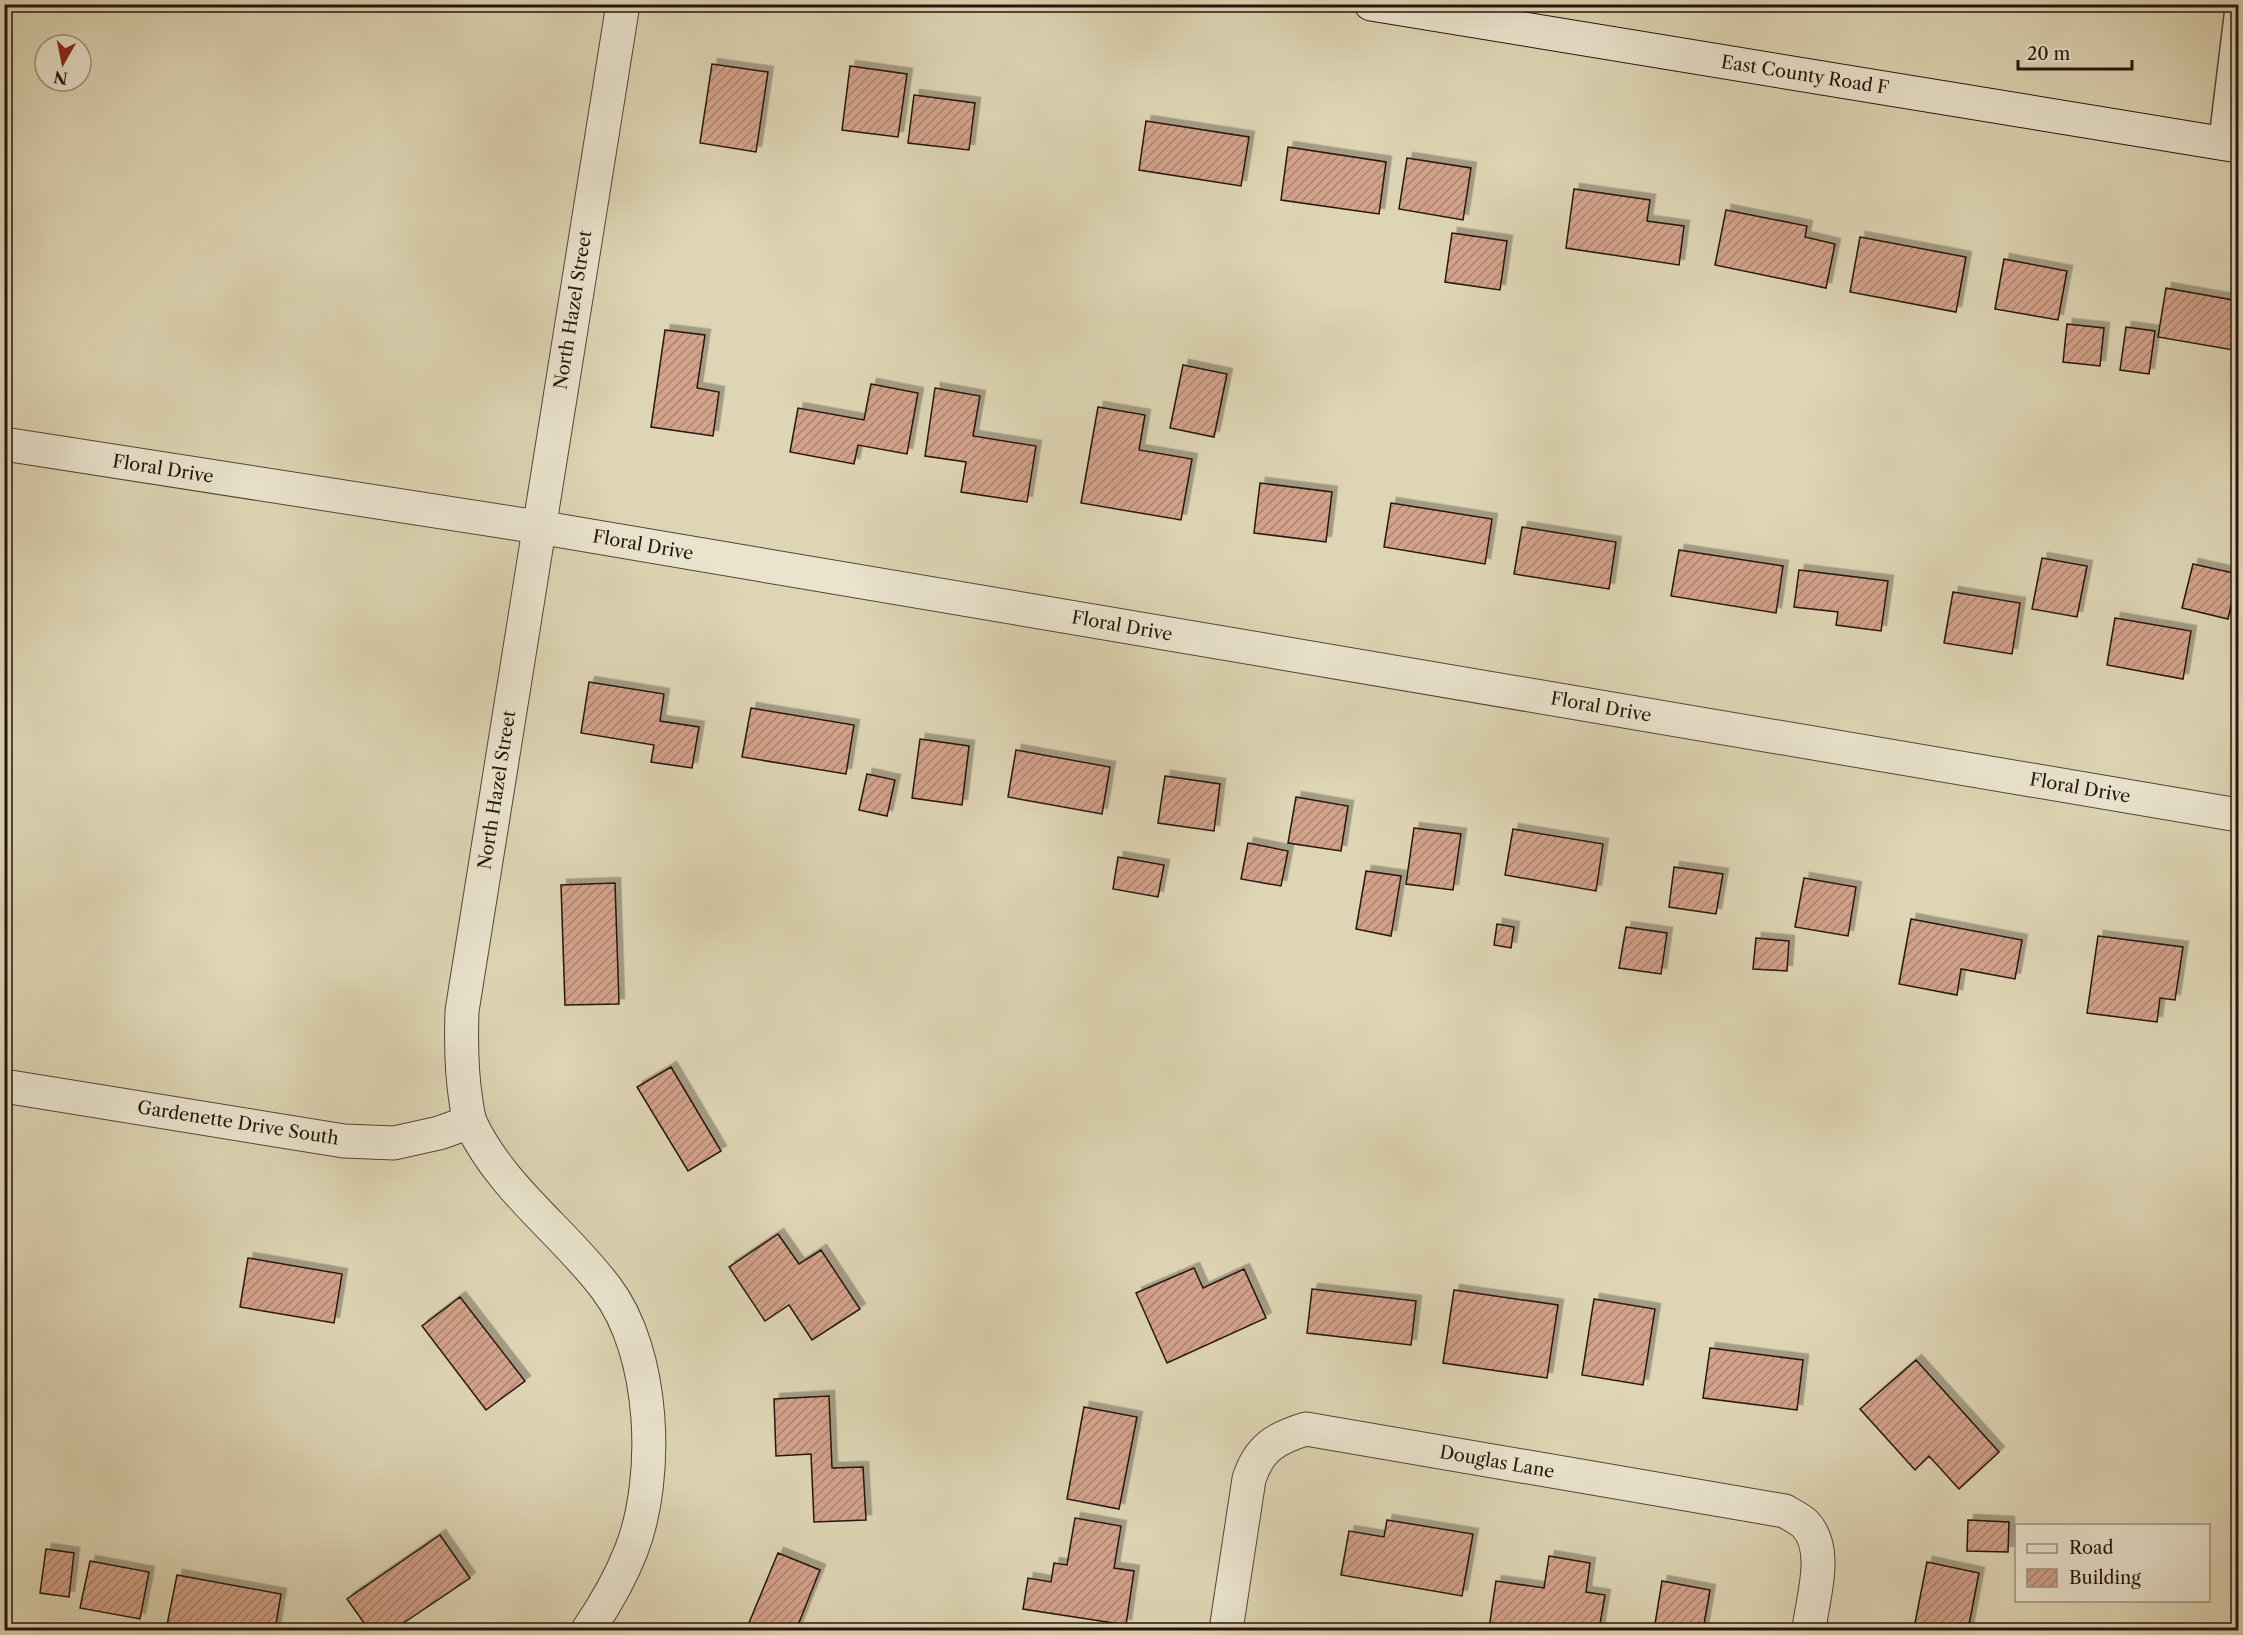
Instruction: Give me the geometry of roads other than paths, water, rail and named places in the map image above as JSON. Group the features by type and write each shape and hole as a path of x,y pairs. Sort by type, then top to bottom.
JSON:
{"street":[{"name":"North Hazel Street","path":"588,1630 610,1596 632,1549 645,1496 650,1440 644,1382 627,1322 608,1290 587,1264 497,1167 470,1122 462,1076 462,1011 623,4"},
{"name":"East County Road F","path":"1371,4 2229,145"},
{"name":"Floral Drive","path":"4,444 538,527 2238,815"},
{"name":"Gardenette Drive South","path":"4,1086 344,1141 394,1143 439,1133 470,1122"},
{"name":"Douglas Lane","path":"1226,1630 1249,1479 1253,1468 1261,1453 1283,1436 1306,1429 1785,1511 1805,1524 1816,1541 1820,1562 1809,1630"}],"lane":[{"path":"2229,145 2237,4"}]}
